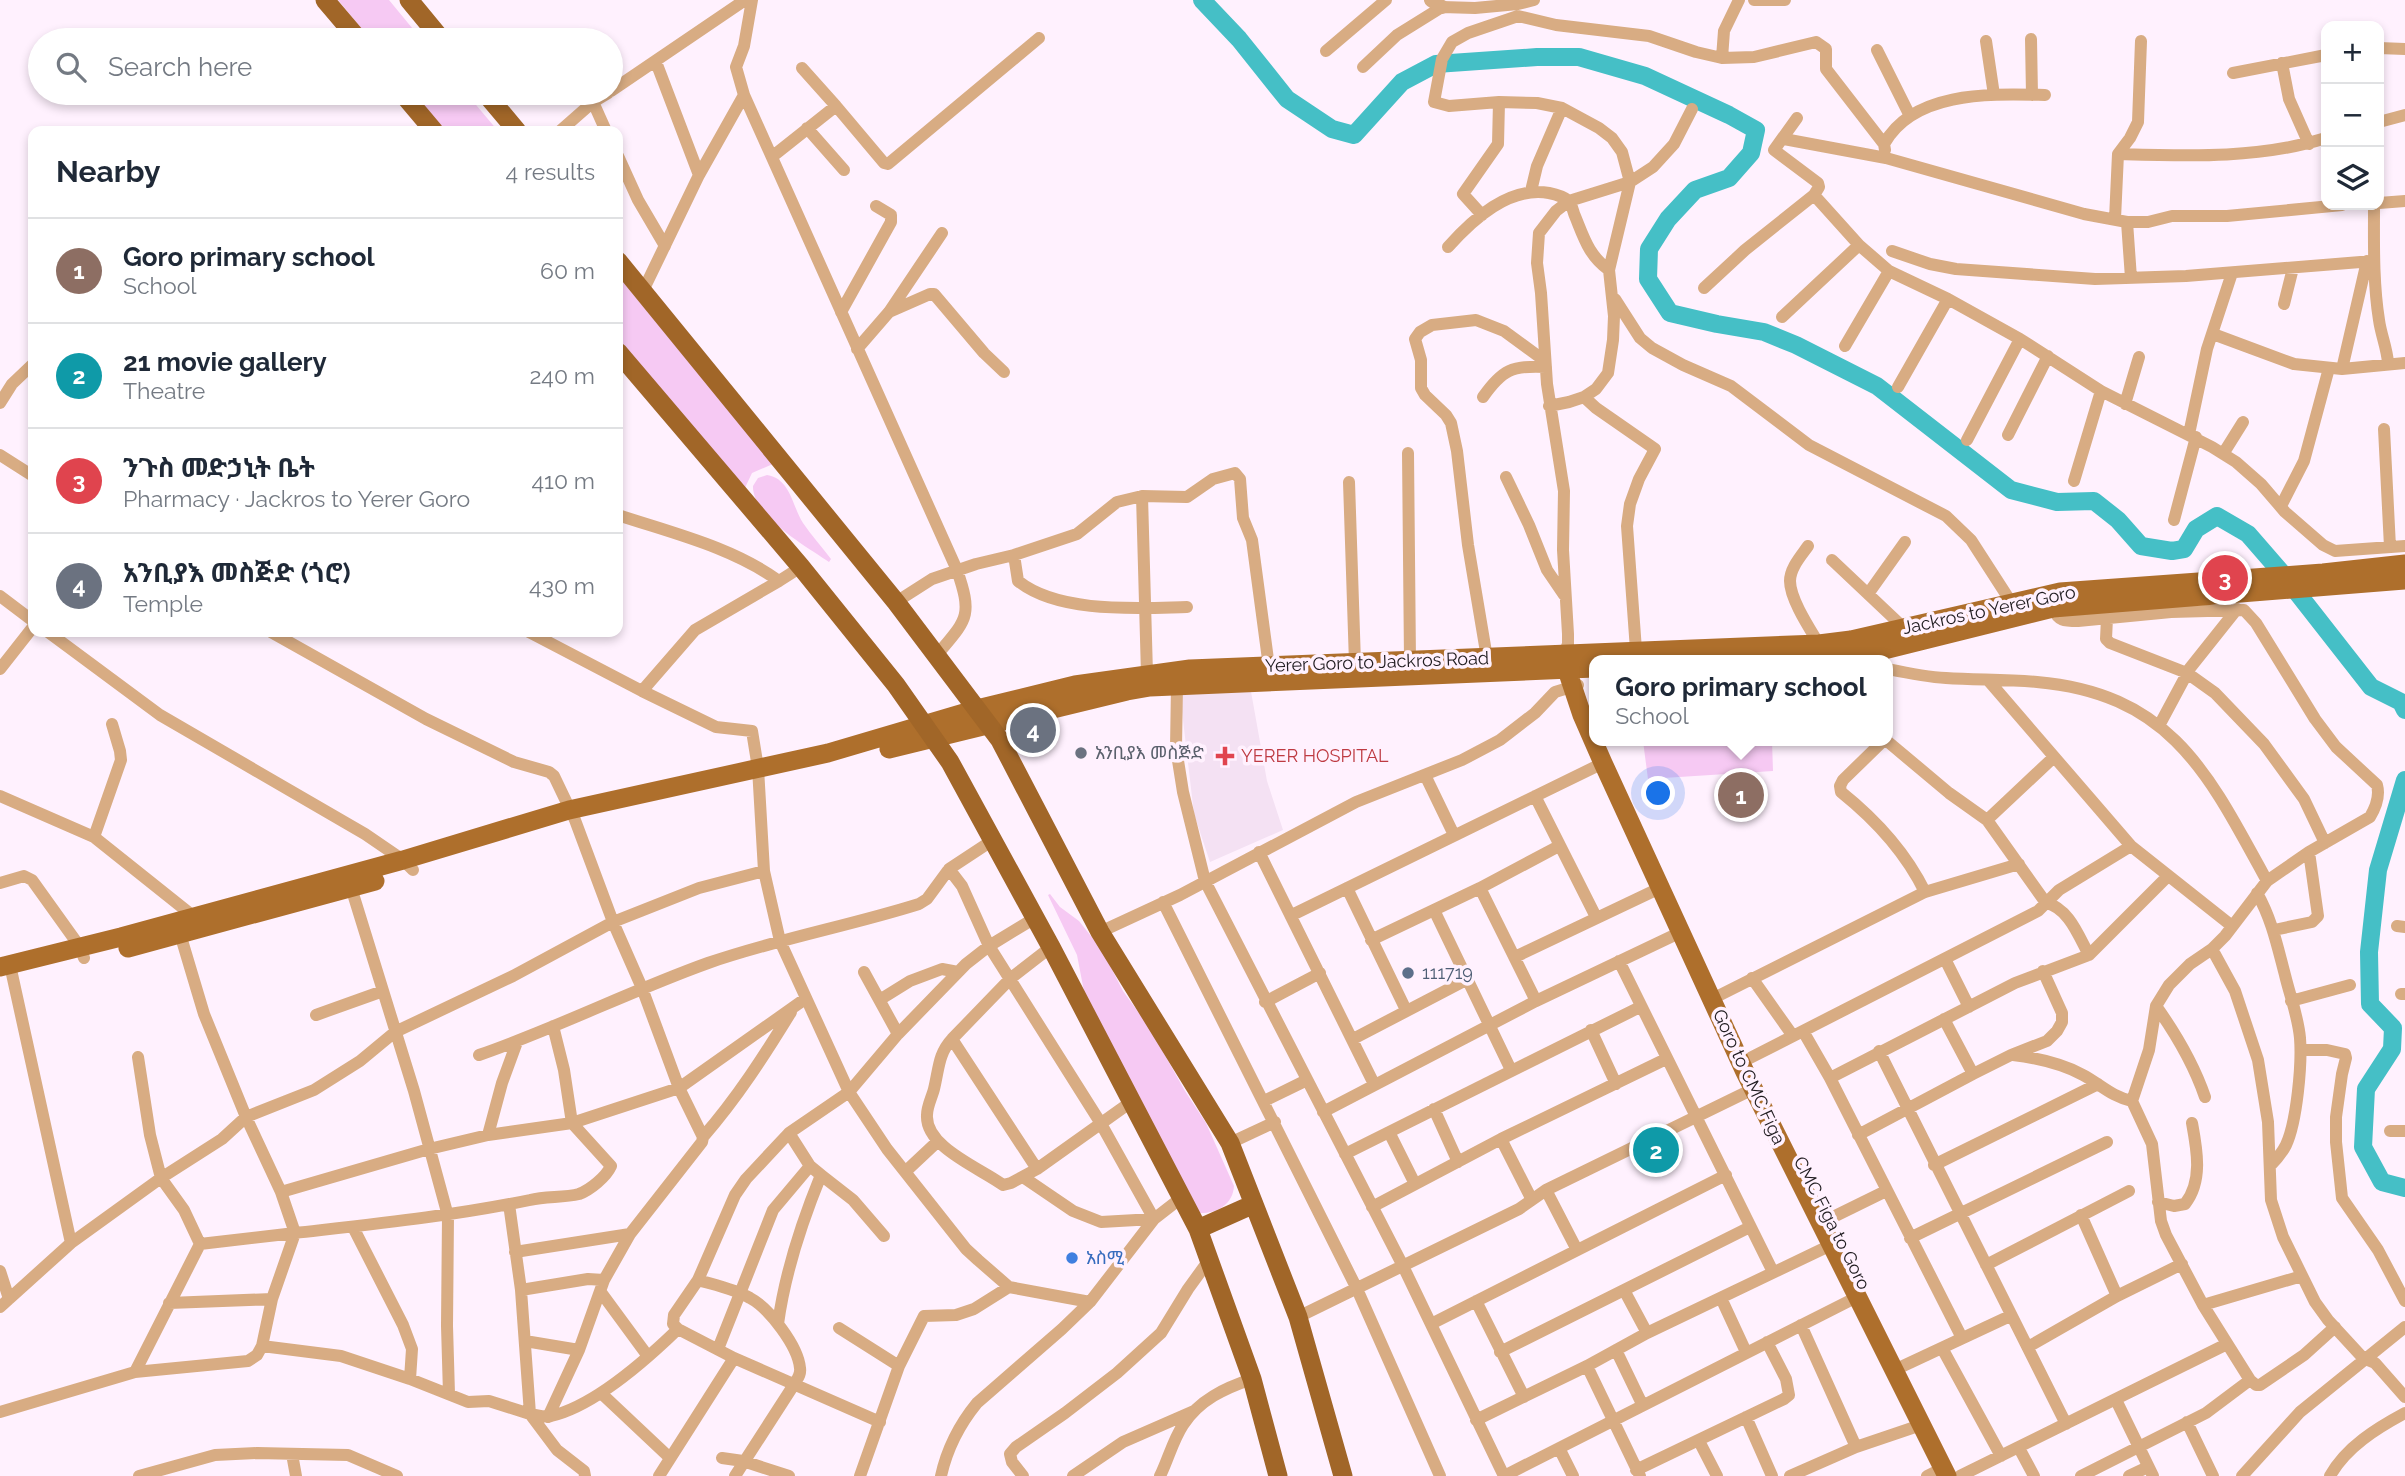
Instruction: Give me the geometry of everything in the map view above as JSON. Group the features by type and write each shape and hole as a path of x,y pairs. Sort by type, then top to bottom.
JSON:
{"highway":[{"path":"325,0 349,28"},
{"path":"409,0 432,28"},
{"path":"412,105 430,126"},
{"path":"495,105 513,126"},
{"path":"623,268 896,601 1000,740 1100,932 1230,1143 1298,1317 1343,1476"},
{"path":"623,358 801,567 896,685 950,762 1051,947 1198,1229 1252,1379 1278,1476"},
{"path":"1198,1229 1254,1203"}],"main road":[{"name":"Jackros to Yerer Goro","path":"1617,655 1636,650 1819,644 1852,640 2017,601 2096,588 2323,573 2405,564"},
{"path":"1861,655 2053,608 2405,580"},
{"name":"Yerer Goro to Jackros Road","path":"983,717 1075,685 1191,669 1486,658 1574,666"},
{"path":"6,971 349,882 572,815 758,773 828,753 928,732 983,717 1127,691 1177,685 1574,666 1589,706"},
{"name":"Goro to CMC Figa","path":"1574,666 1589,716"},
{"name":"Goro to CMC Figa","path":"1598,746 1603,763 1754,1089 1947,1474"},
{"name":"CMC Figa to Goro","path":"1606,746 1750,1058 1903,1366 1947,1474"}],"street":[{"path":"623,83 745,0"},
{"path":"752,0 744,46 736,66 744,95 957,570 965,594 964,623 937,655"},
{"path":"1325,51 1386,0"},
{"path":"1534,0 1452,42 1442,59 1434,102 1440,105 1537,103 1562,108 1599,128 1612,138 1622,152 1630,182 1609,270 1614,316 1608,373 1596,389 1584,397 1549,405"},
{"path":"1722,58 1724,31 1740,0"},
{"path":"1754,0 1785,0"},
{"path":"1363,67 1397,35 1444,4 1494,3 1556,25 1649,36 1722,58 1763,55 1816,42 1826,49 1826,69 1884,144 1886,158"},
{"path":"802,68 884,163 888,164 1039,38"},
{"path":"1884,144 1910,116 1956,99 1994,95 2038,95 2031,39"},
{"path":"1986,41 1994,95"},
{"path":"2131,278 2121,220 2118,154 2138,122 2141,41"},
{"path":"2384,48 2405,49"},
{"path":"1877,50 1886,73 1910,116"},
{"path":"2233,73 2321,56"},
{"path":"656,62 699,175"},
{"path":"2282,63 2289,99 2309,144"},
{"path":"642,293 699,175 744,95"},
{"path":"1482,215 1463,194 1498,144 1499,103"},
{"path":"566,126 590,105"},
{"path":"594,105 604,126"},
{"path":"773,156 835,106"},
{"path":"1531,191 1537,166 1562,108"},
{"path":"1100,932 1356,802 1462,760 1500,740 1535,713 1574,666 1565,597 1564,491 1561,465 1556,452 1545,364 1537,263 1539,233 1556,211 1569,201 1630,182 1664,157 1692,109"},
{"path":"2384,121 2405,115"},
{"path":"1704,288 1745,250 1814,195 1819,187 1818,183 1774,150 1797,118"},
{"path":"807,128 844,170"},
{"path":"1784,139 1886,158 2073,211 2121,220 2148,222 2172,216 2227,216 2321,207"},
{"path":"2118,154 2226,154 2294,148 2321,140"},
{"path":"623,167 638,200 665,246"},
{"path":"1448,247 1482,215 1508,198 1531,191 1554,193 1569,201 1592,256 1609,270"},
{"path":"1814,195 1859,245 1889,271 1948,299 2020,339 2101,391 2223,454 2261,484 2323,545 2335,551 2405,546"},
{"path":"2384,203 2405,201"},
{"path":"841,312 891,222 891,215 876,205"},
{"path":"2281,506 2304,461 2370,261 2375,210"},
{"path":"857,349 889,312 942,233"},
{"path":"1782,317 1859,245"},
{"path":"1892,251 1930,264 1956,269 2095,279 2370,261"},
{"path":"2370,261 2388,363"},
{"path":"2284,304 2293,268"},
{"path":"1845,346 1889,271"},
{"path":"2174,520 2207,349 2232,272"},
{"path":"1611,292 1640,338 1652,348 1731,386 1809,445 1946,516 1971,540 2017,601"},
{"path":"889,312 934,294 984,353 1004,372"},
{"path":"1898,387 1948,299"},
{"path":"1486,658 1451,423 1420,388 1421,360 1415,339 1420,332 1432,325 1476,320 1504,331 1545,364"},
{"path":"2213,334 2294,364 2335,368 2405,363"},
{"path":"1967,440 2020,339"},
{"path":"2008,435 2048,356"},
{"path":"2125,404 2139,357"},
{"path":"1483,397 1504,372 1545,364"},
{"path":"0,403 12,384 28,369"},
{"path":"2074,481 2101,391"},
{"path":"1584,397 1655,449 1639,479 1630,504 1627,526 1636,650"},
{"path":"2223,454 2243,422"},
{"path":"2384,429 2390,547"},
{"path":"1408,453 1410,660"},
{"path":"0,455 28,473"},
{"path":"896,601 932,579 1077,534 1117,502 1142,496 1187,497 1213,479 1234,473 1240,478 1243,519 1252,540 1269,667"},
{"path":"1506,477 1530,525 1547,570 1565,597"},
{"path":"1349,482 1355,663"},
{"path":"1142,496 1147,674"},
{"path":"623,517 712,546 760,567 779,581"},
{"path":"1868,594 1905,542"},
{"path":"1808,546 1794,566 1790,580 1804,618 1819,644"},
{"path":"1014,555 1018,581 1026,587 1070,603 1187,607"},
{"path":"1832,560 1904,628"},
{"path":"642,691 695,630 801,567"},
{"path":"0,596 28,617"},
{"path":"2053,608 2057,617 2063,621 2238,608 2244,610 2256,623 2336,747 2376,785 2378,792 2370,817 2309,852 2267,881 2212,949 2190,964 2160,996 2149,1050 2132,1101 2152,1144 2158,1202 2166,1235 2203,1306 2250,1380 2260,1385 2304,1355 2335,1327"},
{"path":"2160,724 2187,673 2238,608"},
{"path":"2107,618 2106,639 2110,643 2187,673 2234,711 2263,744 2304,799 2325,843"},
{"path":"0,669 28,634"},
{"path":"55,637 160,715 365,834 408,865"},
{"path":"280,637 426,719 514,762 549,772 558,781 642,988 679,1088 703,1137"},
{"path":"539,637 716,727 752,731 758,773 764,871 780,941 800,1003 849,1093 905,1172 965,1249 1009,1287 1090,1302"},
{"path":"1893,670 1944,678 2035,681 2064,685 2117,700 2160,724 2202,769 2267,881"},
{"path":"1988,680 2131,846 2232,926"},
{"path":"1177,685 1176,748 1183,792 1205,881 1403,1266 1504,1476 1857,1297"},
{"path":"94,837 121,760 111,724"},
{"path":"1880,746 1843,780 1841,792 1882,828 1907,860 1925,892"},
{"path":"1891,746 1987,820 2046,903 2056,906 2067,917 2089,955"},
{"path":"1987,820 2054,757"},
{"path":"1292,915 1603,763"},
{"path":"1425,775 1454,835"},
{"path":"0,796 94,837 187,925 204,1014 246,1117 281,1192 295,1233 272,1298 262,1346 257,1355 248,1361 135,1372 0,1412"},
{"path":"1535,796 1596,917"},
{"path":"480,1055 710,962 919,904 928,899 949,869 993,840"},
{"path":"1371,940 1480,888 1559,846"},
{"path":"1750,1058 2038,911 2059,890 2131,846"},
{"path":"1259,852 1374,1084"},
{"path":"2274,930 2312,922 2318,916 2309,852"},
{"path":"1720,995 1925,892 2018,864"},
{"path":"949,869 962,886 989,946 1100,1122 1154,1219"},
{"path":"4,1303 71,1243 161,1178 222,1139 246,1117 314,1090 360,1061 395,1032 513,976 613,922 699,888 764,871"},
{"path":"0,883 23,876 32,880 82,953"},
{"path":"1830,1078 2043,971 2089,955 2167,877"},
{"path":"349,882 448,1216 449,1394"},
{"path":"1347,888 1406,1010"},
{"path":"1480,888 1536,1000"},
{"path":"1515,957 1660,888"},
{"path":"2257,893 2269,914 2274,930 2297,1019 2301,1050 2291,1129 2287,1143 2270,1166"},
{"path":"1163,902 1357,1289 1440,1476"},
{"path":"1434,910 1511,1070"},
{"path":"880,1422 734,1358 678,1329 673,1324 674,1315 698,1280 735,1195 746,1179 789,1133 849,1093 898,1034 958,972 989,946 1035,918"},
{"path":"1322,1112 1536,1000 1681,932"},
{"path":"1051,947 1011,978 943,1049 927,1114 929,1130 937,1142 1003,1185 1037,1169 1131,1102"},
{"path":"2212,949 2235,991 2253,1041 2268,1122 2271,1200 2276,1220 2315,1302 2363,1358 2375,1363 2405,1397"},
{"path":"1945,959 1969,1007"},
{"path":"1619,961 1773,1272"},
{"path":"881,999 910,981 942,969 958,972"},
{"path":"6,971 71,1243"},
{"path":"1858,1135 2011,1055 2046,1041 2057,1031 2062,1022 2062,1013 2043,971"},
{"path":"864,972 898,1034"},
{"path":"1265,1002 1320,973"},
{"path":"1752,978 1798,1033 1830,1078 1962,1338"},
{"path":"1353,1039 1468,979"},
{"path":"2291,1000 2350,985"},
{"path":"316,1014 383,991"},
{"path":"281,1192 429,1149 488,1135 572,1123 679,1088 800,1003"},
{"path":"548,1417 579,1350 602,1286 630,1234 729,1107 800,1003"},
{"path":"2156,1006 2173,1030 2199,1079 2205,1097"},
{"path":"1345,1154 1640,1007"},
{"path":"1944,1019 1973,1074"},
{"path":"200,1244 448,1216 581,1193 608,1172 611,1166 572,1123 564,1070 553,1026"},
{"path":"1591,1030 1616,1084"},
{"path":"952,1039 1037,1169"},
{"path":"488,1135 502,1083 517,1042"},
{"path":"2301,1050 2327,1050 2345,1054 2336,1117 2342,1198 2378,1250 2405,1301"},
{"path":"1879,1052 2066,1423"},
{"path":"2011,1055 2053,1063 2080,1073 2113,1095 2132,1101"},
{"path":"138,1057 150,1135 161,1178 184,1210 200,1244"},
{"path":"1372,1207 1501,1139 1666,1059"},
{"path":"1264,1101 1307,1080"},
{"path":"1934,1165 2098,1084"},
{"path":"1298,1317 1519,1209 1546,1190 1754,1089"},
{"path":"1434,1109 1458,1162"},
{"path":"1230,1143 1275,1122"},
{"path":"2158,1202 2174,1206 2185,1204 2192,1195 2198,1154 2192,1123"},
{"path":"2390,1131 2405,1131"},
{"path":"1389,1132 1415,1184"},
{"path":"789,1133 810,1166 853,1200 884,1236"},
{"path":"1501,1139 1532,1200"},
{"path":"905,1172 937,1142"},
{"path":"1910,1238 1962,1215 2107,1142"},
{"path":"718,1349 773,1210 810,1166"},
{"path":"778,1324 783,1286 806,1210 821,1175"},
{"path":"1431,1324 1727,1175"},
{"path":"1023,1177 1073,1211 1101,1222 1154,1219"},
{"path":"1546,1190 1577,1250"},
{"path":"1829,1219 1886,1191"},
{"path":"1986,1265 2129,1191"},
{"path":"941,1476 946,1455 967,1415 977,1403 1090,1302 1154,1219 1181,1198"},
{"path":"509,1204 521,1290 530,1413 557,1450 584,1471 585,1476"},
{"path":"2081,1215 2117,1296"},
{"path":"353,1227 403,1325 412,1349 410,1379"},
{"path":"1500,1352 1750,1227"},
{"path":"516,1252 630,1234"},
{"path":"135,1372 200,1244"},
{"path":"1476,1420 1587,1366 1647,1333 1831,1245"},
{"path":"1023,1476 1012,1462 1010,1454 1016,1447 1117,1373 1161,1333 1209,1260"},
{"path":"2028,1347 2117,1296 2182,1264"},
{"path":"0,1271 4,1303"},
{"path":"2203,1306 2302,1276"},
{"path":"521,1290 588,1279 602,1286 647,1356"},
{"path":"698,1280 739,1293 764,1307 778,1324 800,1366 800,1374 795,1383 743,1461 736,1476"},
{"path":"860,1476 899,1366 924,1316 956,1315 974,1309 1009,1287"},
{"path":"1623,1290 1647,1333"},
{"path":"169,1303 272,1298"},
{"path":"1721,1298 1746,1352"},
{"path":"1476,1301 1524,1397"},
{"path":"1903,1366 2010,1315"},
{"path":"1801,1325 1856,1447"},
{"path":"2242,1476 2300,1412 2363,1358 2405,1327"},
{"path":"839,1328 899,1366"},
{"path":"262,1346 341,1356 468,1402 489,1401 548,1417 602,1394 678,1329"},
{"path":"525,1341 579,1350"},
{"path":"1587,1366 1638,1473 1784,1399 1790,1391 1767,1342"},
{"path":"1947,1474 2019,1448 2227,1344"},
{"path":"1942,1348 2001,1455"},
{"path":"1616,1350 1642,1404"},
{"path":"659,1476 734,1358"},
{"path":"1073,1476 1123,1442 1194,1410 1227,1388 1252,1379"},
{"path":"2081,1476 2206,1413 2250,1380"},
{"path":"602,1394 670,1458"},
{"path":"2116,1400 2150,1471 2129,1476"},
{"path":"1160,1476 1182,1427 1194,1410"},
{"path":"2330,1476 2334,1467 2355,1446 2405,1413"},
{"path":"1746,1417 1772,1476"},
{"path":"2187,1422 2213,1476"},
{"path":"1790,1476 1856,1447 1921,1425"},
{"path":"1699,1441 1717,1476"},
{"path":"1559,1448 1573,1476"},
{"path":"2019,1448 2034,1476"},
{"path":"292,1454 296,1476"},
{"path":"139,1476 215,1455 292,1454 348,1455 374,1471 397,1476"},
{"path":"722,1458 743,1461 789,1476"}],"shaded area":[{"path":"338,0 389,0 412,28 361,28"},
{"path":"424,105 476,105 494,126 441,126"},
{"path":"623,282 773,464 752,473 743,492 623,347"},
{"path":"767,475 786,487 803,523 831,559 829,562 782,530 761,508 753,486 758,478"},
{"name":"YERER HOSPITAL","path":"1250,686 1267,781 1283,830 1210,862 1194,814 1180,694"},
{"path":"1644,746 1772,746 1773,771 1648,779"},
{"path":"1050,894 1060,907 1079,921 1102,950 1123,991 1149,1027 1206,1123 1234,1186 1227,1203 1217,1210 1198,1213 1087,1007 1077,955 1048,895"}],"waterway":[{"path":"1202,0 1239,39 1287,99 1332,129 1354,135 1402,82 1436,64 1537,57 1579,57 1645,76 1756,130 1751,153 1729,178 1695,190 1668,219 1649,249 1648,279 1670,313 1764,332 1796,345 1877,386 2011,490 2057,502 2094,501 2118,520 2141,546 2172,551 2184,549 2196,529 2217,516 2248,534 2371,687 2401,702 2405,710"},
{"path":"2405,780 2378,870 2369,952 2370,1004 2393,1028 2392,1049 2366,1089 2363,1147 2382,1182 2405,1188"}],"place":[{"name":"ንጉስ መድኃኒት ቤት","path":"2225,578"},
{"name":"አንቢያእ መስጅድ (ጎሮ)","path":"1033,730"},
{"name":"አንቢያእ መስጅድ","path":"1081,753"},
{"name":"YERER HOSPITAL","path":"1225,756"},
{"name":"Goro primary school","path":"1741,795"},
{"name":"111719","path":"1408,973"},
{"name":"21 movie gallery","path":"1656,1150"},
{"name":"አስሚ","path":"1072,1258"}]}
